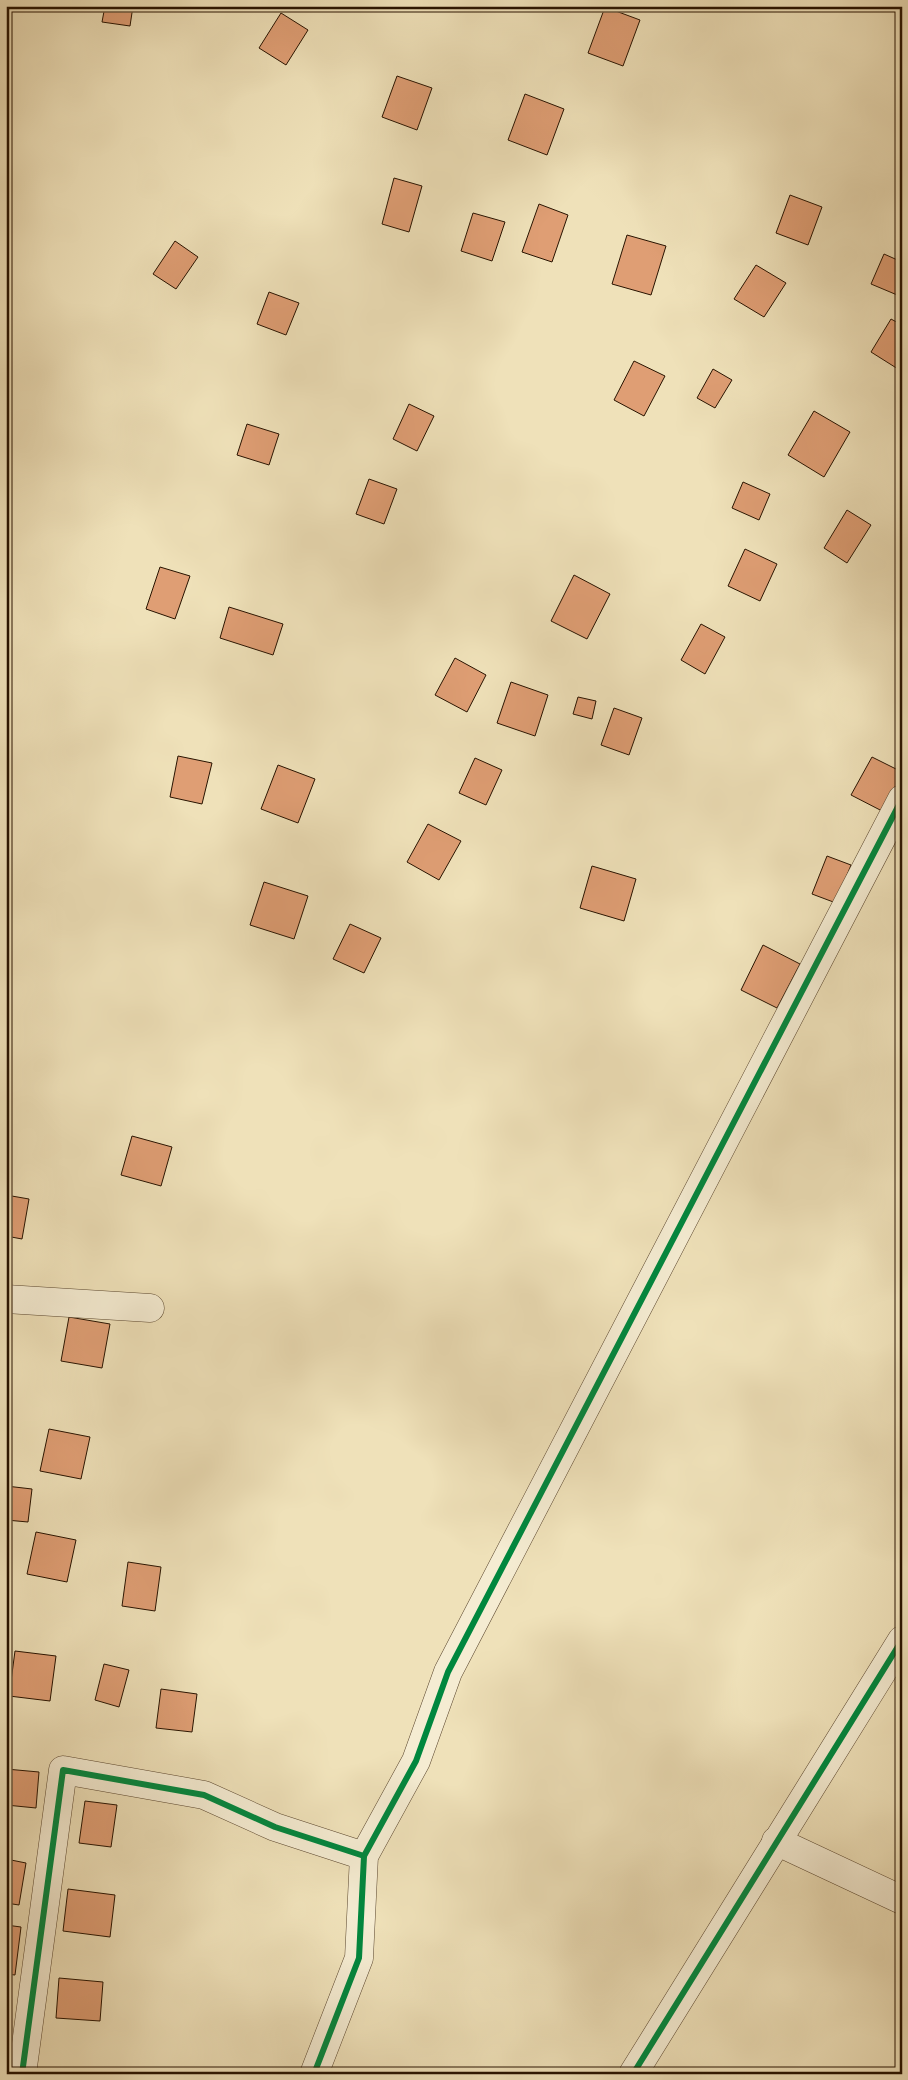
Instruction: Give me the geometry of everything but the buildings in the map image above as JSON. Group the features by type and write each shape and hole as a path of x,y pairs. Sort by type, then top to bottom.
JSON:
{"street":[{"path":"314,2074 359,1958 364,1856 416,1761 448,1672 902,799"},
{"path":"6,1298 150,1308"},
{"path":"633,2074 902,1640"},
{"path":"22,2074 63,1770 204,1795 275,1828 364,1856"},
{"path":"776,1841 902,1900"}],"cycle path":[{"path":"314,2074 359,1958 364,1856 416,1761 448,1672 902,799"},
{"path":"633,2074 902,1640"},
{"path":"22,2074 63,1770 204,1795 275,1827 364,1856"}]}
